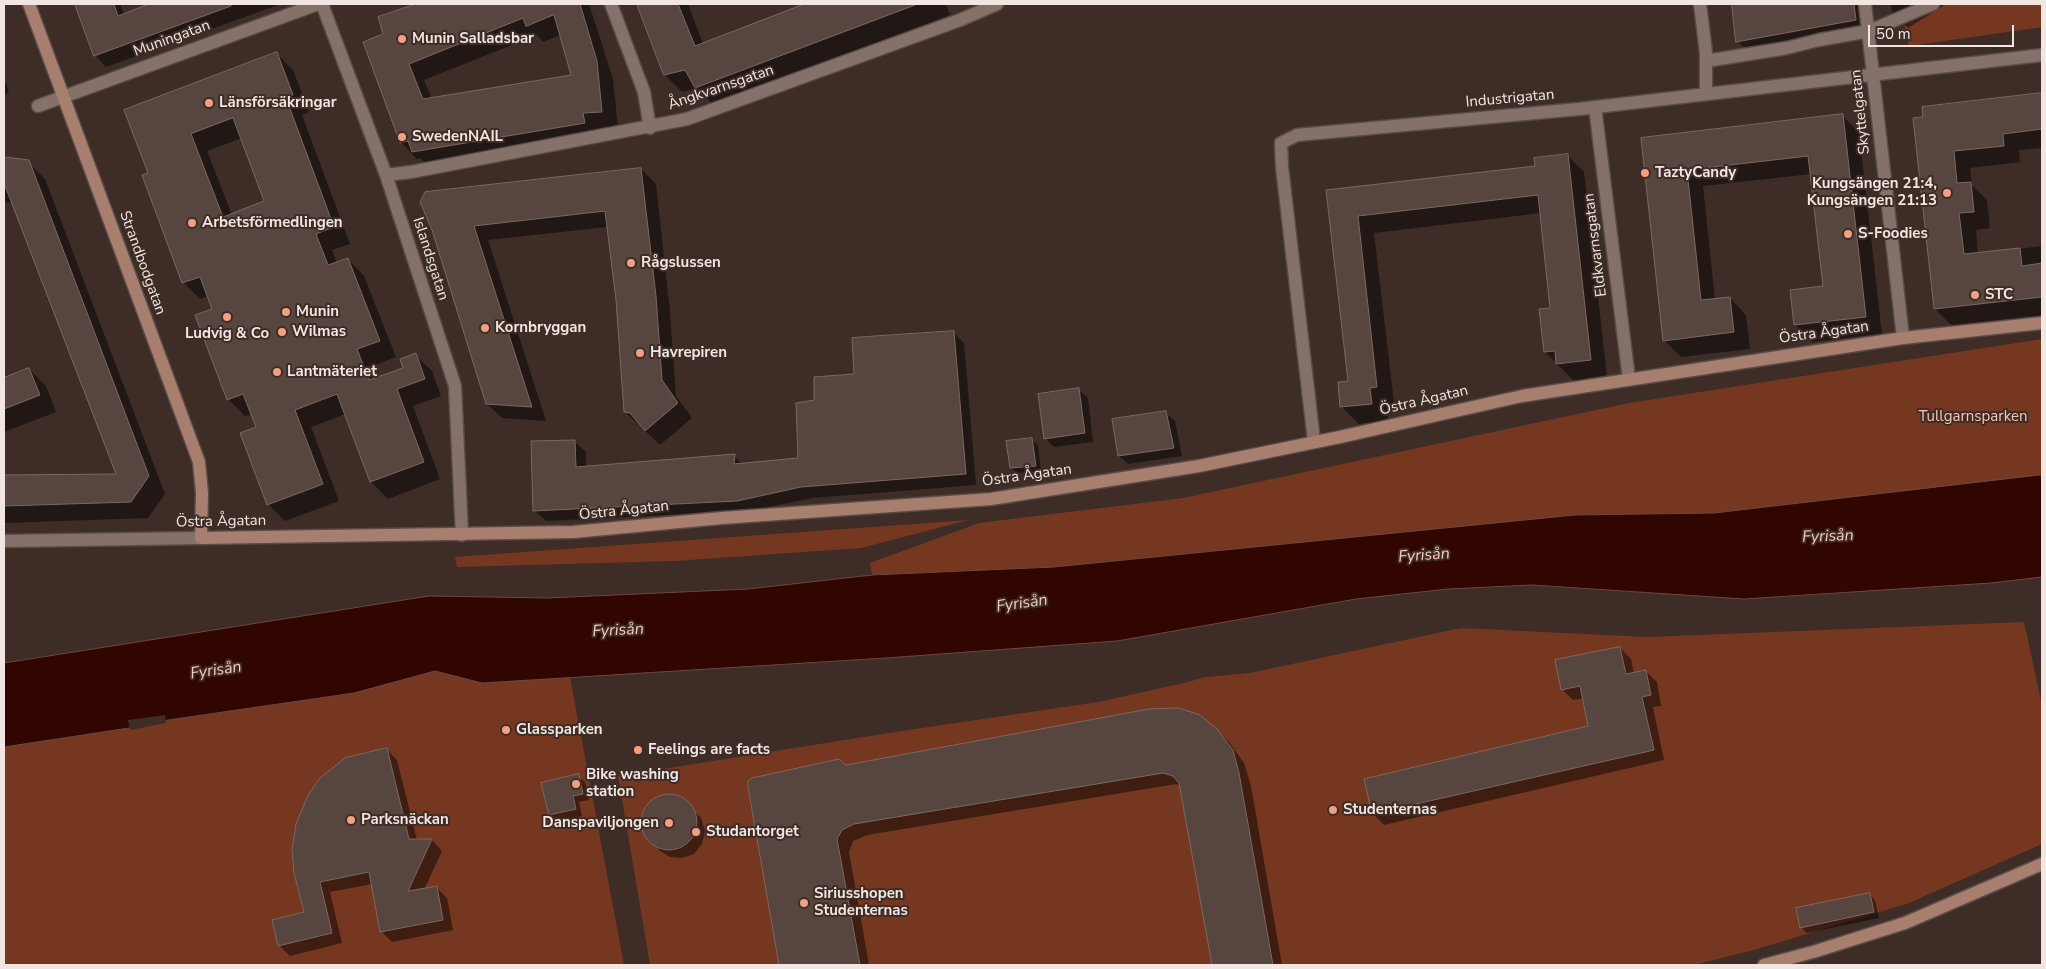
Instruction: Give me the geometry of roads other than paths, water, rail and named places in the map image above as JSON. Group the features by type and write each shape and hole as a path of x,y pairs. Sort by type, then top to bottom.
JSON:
{"street":[{"name":"Strandbodgatan","path":"29,4 198,462 202,493 201,538"},
{"name":"Muningatan","path":"38,106 320,4"},
{"name":"Islandsgatan","path":"320,4 386,175 455,386 462,535"},
{"path":"611,4 644,92 650,128"},
{"name":"Ångkvarnsgatan","path":"386,175 411,172 688,120 960,20 997,4"},
{"path":"1700,4 1706,61 1706,94"},
{"name":"Skyttelgatan","path":"1865,4 1903,338"},
{"path":"1706,61 1787,48 1869,30 1933,4"},
{"name":"Industrigatan","path":"1314,442 1280,143 1298,135 1594,107 2042,55"},
{"name":"Eldkvarnsgatan","path":"1594,107 1629,379"},
{"name":"Östra Ågatan","path":"4,541 573,532 722,518 990,499 1199,466 1522,396 1903,338 2042,323"},
{"path":"1764,965 1905,924 2042,864"}],"water":[{"name":"Fyrisån","path":"2042,475 2042,577 1991,583 1744,599 1532,585 1448,589 1356,599 1117,641 886,658 482,683 435,671 354,693 168,720 129,728 4,747 4,663 429,596 548,598 748,589 872,575 1054,567 1575,515 1714,513"}],"place":[{"name":"Munin Salladsbar","path":"402,39"},
{"name":"Länsförsäkringar","path":"209,103"},
{"name":"SwedenNAIL","path":"402,137"},
{"name":"TaztyCandy","path":"1645,173"},
{"name":"Kungsängen 21:4, Kungsängen 21:13","path":"1947,193"},
{"name":"Arbetsförmedlingen","path":"192,223"},
{"name":"S-Foodies","path":"1848,234"},
{"name":"Rågslussen","path":"631,263"},
{"name":"STC","path":"1975,295"},
{"name":"Munin","path":"286,312"},
{"name":"Ludvig & Co","path":"227,317"},
{"name":"Kornbryggan","path":"485,328"},
{"name":"Wilmas","path":"282,332"},
{"name":"Havrepiren","path":"640,353"},
{"name":"Lantmäteriet","path":"277,372"},
{"name":"Glassparken","path":"506,730"},
{"name":"Feelings are facts","path":"638,750"},
{"name":"Bike washing station","path":"576,784"},
{"name":"Studenternas","path":"1333,810"},
{"name":"Parksnäckan","path":"351,820"},
{"name":"Danspaviljongen","path":"669,823"},
{"name":"Studantorget","path":"696,832"},
{"name":"Siriusshopen Studenternas","path":"804,903"}],"park label":[{"name":"Tullgarnsparken","path":"1973,417"}]}
